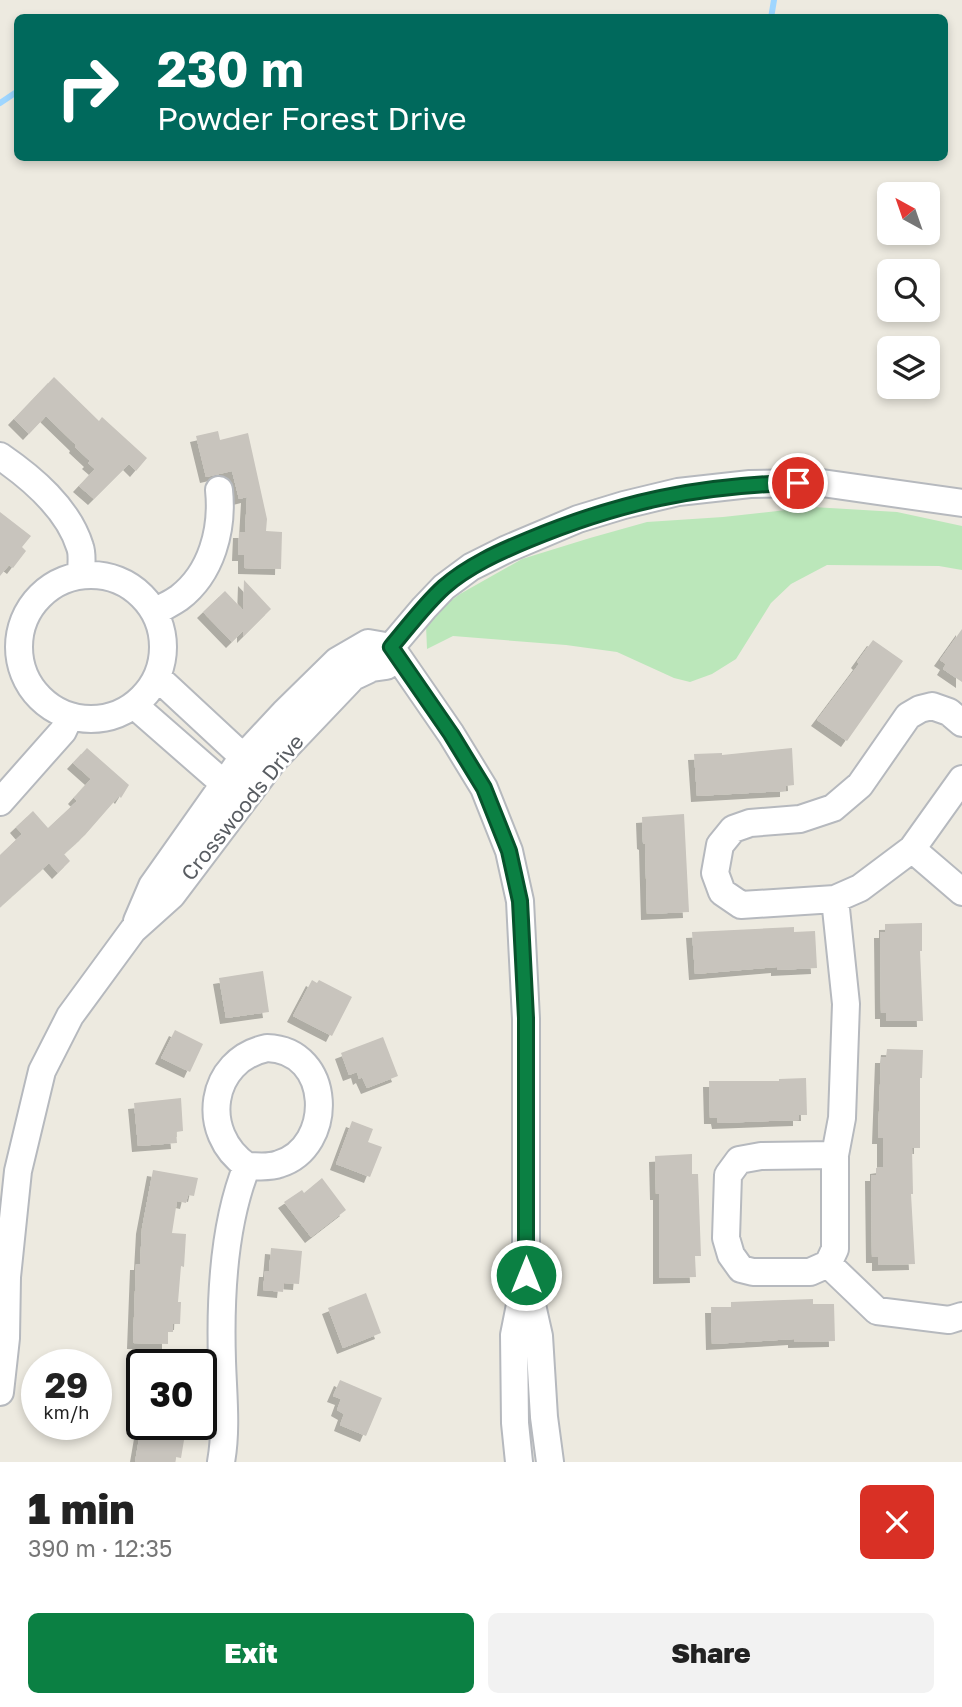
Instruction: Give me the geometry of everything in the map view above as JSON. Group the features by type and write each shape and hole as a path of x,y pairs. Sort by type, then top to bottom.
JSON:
{"street":[{"path":"0,456 18,468 57,504 81,549 81,575"},
{"path":"519,1462 515,1423 514,1335 526,1275 526,1018 520,901 509,851 484,788 451,734 391,647 444,586 471,568 507,549 578,519 624,505 678,492 750,484 822,483 962,503"},
{"path":"155,612 180,597 194,583 208,561 218,535 221,513 219,490"},
{"path":"81,575 103,575 124,582 142,594 155,612 163,633 163,655 157,677 148,693 114,716 92,719 70,716 51,707 35,692 24,673 19,652 21,631 29,611 42,594 60,582 81,575"},
{"name":"Crosswoods Drive","path":"0,1392 6,1338 7,1277 18,1171 43,1071 70,1016 133,930 152,886 253,766 284,713 337,661 368,643 391,647"},
{"path":"157,677 253,766"},
{"path":"134,705 233,792"},
{"path":"962,723 949,712 932,706 920,709 908,716 860,785 833,808 800,819 750,823 733,829 720,845 715,873 722,892 741,905 835,899 860,888 912,849 962,779"},
{"path":"0,802 63,731 70,716"},
{"path":"912,849 962,892"},
{"path":"835,899 846,1004 842,1118 835,1155 835,1249 828,1264 810,1272 753,1272 741,1269 731,1255 726,1238 728,1175 739,1160 761,1156 835,1155"},
{"path":"279,1048 302,1060 317,1083 319,1098 314,1129 308,1143 296,1156 280,1164 247,1166 230,1152 217,1127 217,1100 231,1067 241,1058 253,1051 279,1048"},
{"path":"221,1462 225,1395 221,1295 237,1194 247,1166"},
{"path":"828,1264 877,1311 949,1320 962,1316"},
{"path":"526,1275 539,1336 550,1462"}],"green space":[{"path":"813,507 897,512 962,526 962,570 939,566 827,565 791,584 771,603 736,659 712,674 690,682 674,678 617,652 566,645 453,636 427,649 426,625 441,608 460,594 522,559 647,522"}],"building":[{"path":"54,377 99,421 102,417 147,458 136,471 129,464 94,499 79,486 95,469 76,445 46,416 29,434 14,419"},
{"path":"218,431 220,440 248,433 267,519 266,531 282,532 281,569 244,568 244,555 238,555 239,532 245,532 247,497 239,499 232,471 206,477 196,436"},
{"path":"0,512 31,536 22,547 26,551 13,568 9,565 0,576"},
{"path":"244,580 271,609 243,637 243,631 232,642 203,612 225,591 243,610"},
{"path":"962,629 962,682 943,669 946,664 940,660"},
{"path":"873,640 903,661 847,741 817,720 859,664 857,662"},
{"path":"87,748 129,785 121,798 119,796 85,835 64,854 70,861 58,873 49,863 0,907 0,855 22,834 16,827 33,811 48,828 77,801 74,798 91,779 73,763"},
{"path":"792,748 794,785 786,786 786,791 697,796 694,754 722,755"},
{"path":"684,814 689,912 647,914 642,817"},
{"path":"922,923 920,951 923,1021 886,1021 886,1013 881,1013 880,932 885,932 885,924"},
{"path":"794,927 794,932 815,931 817,968 777,970 777,967 695,974 692,932"},
{"path":"263,971 269,1012 226,1018 219,978"},
{"path":"312,980 317,983 319,980 352,997 332,1036 293,1016"},
{"path":"175,1030 203,1044 190,1072 161,1058"},
{"path":"383,1037 398,1076 367,1088 357,1072 349,1075 341,1053"},
{"path":"887,1049 923,1050 920,1078 920,1148 912,1148 911,1194 915,1264 878,1265 878,1257 872,1257 871,1175 876,1175 876,1168 883,1167 883,1138 878,1138 881,1057 886,1057"},
{"path":"806,1078 807,1115 799,1115 799,1120 718,1123 717,1118 710,1118 709,1081 779,1081"},
{"path":"181,1098 183,1131 176,1132 177,1143 138,1146 134,1103"},
{"path":"352,1121 373,1129 368,1142 382,1147 370,1177 336,1164"},
{"path":"692,1154 692,1174 698,1174 701,1256 695,1256 696,1277 659,1278 659,1194 656,1194 655,1156"},
{"path":"153,1170 198,1178 194,1196 188,1195 186,1203 177,1201 172,1233 186,1234 184,1267 181,1266 178,1302 181,1302 180,1324 173,1324 173,1332 168,1332 168,1344 133,1343 136,1264 140,1264 142,1228"},
{"path":"322,1178 346,1210 311,1237 284,1202 302,1190 304,1193"},
{"path":"271,1248 302,1251 299,1284 284,1283 283,1292 263,1290 265,1271 269,1271"},
{"path":"366,1293 381,1333 343,1348 328,1308"},
{"path":"813,1299 813,1304 834,1304 835,1341 794,1342 794,1339 712,1344 711,1307 731,1307 731,1302"},
{"path":"340,1380 382,1398 366,1436 340,1425 344,1414 337,1410 341,1399 333,1396"},
{"path":"139,1440 184,1440 181,1458 176,1457 175,1462 135,1462"}],"waterway":[{"path":"772,14 774,0"},
{"path":"0,103 14,94"}],"route":[{"path":"526,1275 526,1018 520,901 509,851 484,788 451,734 391,647 444,586 507,549 578,519 678,492 750,484 798,483"}]}
